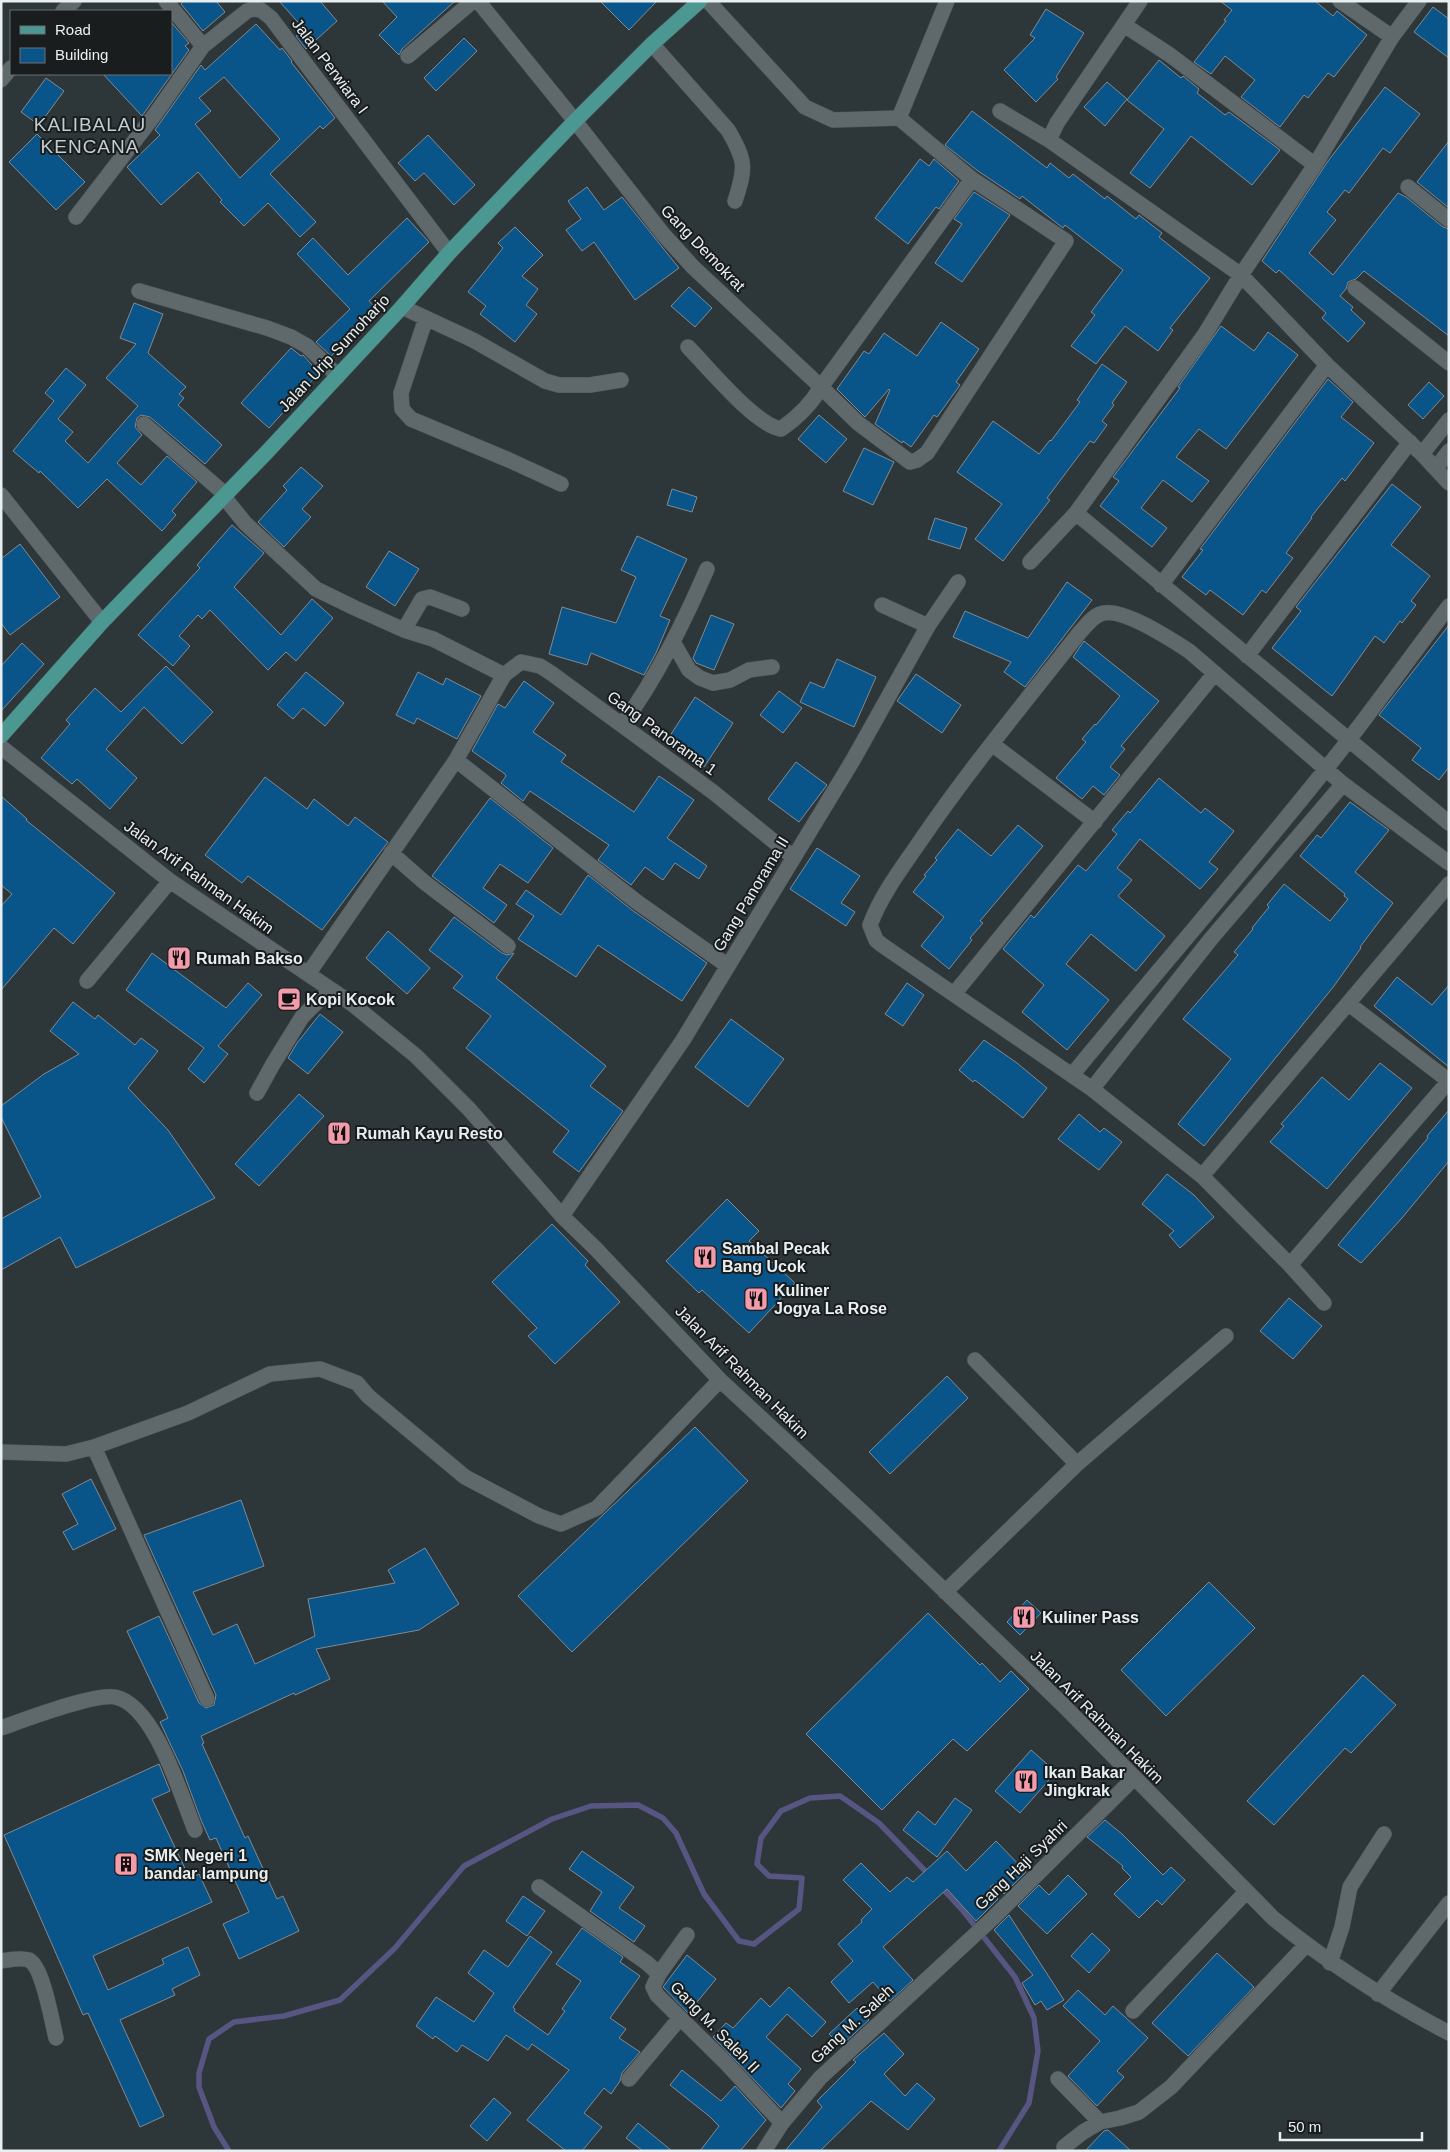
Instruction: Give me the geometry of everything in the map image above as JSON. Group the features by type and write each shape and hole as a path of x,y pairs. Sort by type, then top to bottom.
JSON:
{"main road":[{"name":"Jalan Urip Sumoharjo","path":"1,736 102,622 266,453 402,307 449,253 575,121 652,44 700,1"}],"street":[{"path":"64,10 74,1"},
{"path":"166,1 203,46"},
{"path":"408,56 473,1"},
{"name":"Gang Demokrat","path":"478,1 663,234 694,267 858,423 906,461 917,460 927,452 1066,241 972,179"},
{"path":"688,347 764,423 781,430 813,401 821,387 972,179 899,118 833,120 805,107 708,1"},
{"path":"899,118 947,1"},
{"path":"1050,140 1057,123 1140,1"},
{"path":"1340,1 1392,37"},
{"path":"1030,562 1076,513 1204,334 1241,275 1316,165 1392,37 1420,1"},
{"name":"Jalan Perwiara I","path":"76,218 156,113 203,46 247,11 257,9 265,12 449,253"},
{"path":"1124,25 1170,55 1316,165"},
{"path":"652,44 728,130 735,142 742,158 743,175 735,201"},
{"path":"1,80 10,69"},
{"path":"1000,111 1050,140 1241,275 1327,365 1410,442 1449,483"},
{"path":"1408,188 1449,220"},
{"path":"1355,288 1449,363"},
{"path":"139,290 248,322 291,337 307,346 338,376"},
{"path":"402,307 473,340 545,381 559,385 590,385 622,380"},
{"path":"426,318 401,392 402,409 411,419 561,484"},
{"path":"1161,586 1327,365"},
{"path":"1422,454 1449,420"},
{"path":"144,424 225,496 245,523 316,589 404,630 432,639 504,675"},
{"path":"1247,656 1410,442"},
{"path":"1436,468 1449,452"},
{"path":"1,495 102,622"},
{"path":"1076,513 1247,656 1346,742 1447,818"},
{"path":"622,725 640,701 684,622 707,569"},
{"name":"Gang Panorama II","path":"562,1216 683,1040 853,760 928,626 958,582"},
{"path":"404,630 422,599 430,597 462,609"},
{"path":"882,605 928,626"},
{"path":"1072,1075 1198,926 1329,765 1449,606"},
{"path":"1324,1303 1290,1265 1202,1176 1092,1089 876,940 870,925 874,915 905,864 934,820 1080,632 1094,618 1104,613 1136,621 1166,636 1329,765 1343,784 1449,863"},
{"path":"673,642 689,670 700,678 713,682 730,680 749,670 772,666"},
{"name":"Gang Panorama 1","path":"308,974 456,760 504,675 520,662 540,666 713,792 793,857"},
{"path":"954,994 1215,673"},
{"path":"992,744 1095,822"},
{"name":"Jalan Arif Rahman Hakim","path":"1,747 170,881 330,989 416,1056 469,1109 562,1216 595,1248 720,1380 1049,1692 1273,1918 1330,1963 1378,1994 1449,2033"},
{"path":"456,760 637,902 728,966"},
{"path":"1092,1089 1210,940 1343,784"},
{"path":"391,853 424,882 508,946"},
{"path":"87,981 170,881"},
{"path":"1202,1176 1449,884"},
{"path":"257,1093 272,1064 302,1017 330,989"},
{"path":"1290,1265 1449,1081 1349,1004"},
{"path":"945,1592 1078,1464 1226,1336"},
{"path":"976,1360 1078,1464"},
{"path":"1,1452 66,1454 94,1447 188,1413 270,1374 320,1370 357,1383 368,1396 464,1477 538,1516 561,1524 597,1508 720,1380"},
{"path":"94,1447 207,1699"},
{"path":"1,1728 78,1703 108,1696 120,1699 144,1716 163,1749 195,1830"},
{"name":"Gang Haji Syahri","path":"974,1934 993,1918 1134,1778"},
{"path":"1330,1963 1342,1927 1350,1887 1384,1834"},
{"name":"Gang M. Saleh II","path":"539,1886 647,1963 659,1974 653,1987 657,1995 782,2123"},
{"path":"1133,2011 1246,1892"},
{"path":"1378,1994 1449,1903"},
{"name":"Gang M. Saleh","path":"764,2151 782,2123 820,2078 974,1934"},
{"path":"659,1974 688,1935"},
{"path":"1064,2147 1100,2122 1139,2112 1171,2088 1306,1945"},
{"path":"1,1961 28,1959 33,1963 40,1975 56,2038"},
{"path":"629,2079 680,2018"},
{"path":"1058,2079 1100,2122"}],"building":[{"path":"184,1 216,1 225,12 203,31 181,4"},
{"path":"279,1 320,1 337,21 306,49 296,36 304,29"},
{"path":"382,1 455,1 402,49 399,55 379,35 397,17"},
{"path":"600,1 657,1 629,30"},
{"path":"1220,1 1315,1 1333,16 1337,11 1367,35 1334,77 1328,73 1308,98 1304,95 1280,127 1241,97 1255,80 1225,56 1211,74 1194,62 1226,21 1224,20 1232,10"},
{"path":"1433,7 1449,19 1449,58 1414,32"},
{"path":"1046,9 1084,33 1056,77 1058,79 1036,102 1004,70 1035,38 1030,35"},
{"path":"172,23 189,43 185,46 189,50 172,74"},
{"path":"256,24 280,50 282,48 335,118 323,129 320,126 270,174 316,222 300,237 268,203 244,226 220,202 222,200 198,172 161,205 127,167 160,135 155,130 201,65 205,70","holes":["224,77 280,139 240,178 195,124 211,111 199,98"]},
{"path":"464,38 477,51 436,91 424,78"},
{"path":"1159,60 1181,78 1183,76 1199,89 1197,93 1225,115 1229,112 1280,150 1252,185 1191,136 1150,188 1130,173 1164,129 1127,100"},
{"path":"104,75 171,75 142,116"},
{"path":"46,78 64,91 39,125 21,112"},
{"path":"1107,82 1127,99 1105,126 1084,107"},
{"path":"1385,87 1420,114 1390,153 1383,148 1349,193 1345,190 1327,212 1336,220 1309,253 1333,275 1398,193 1406,197 1443,227 1449,229 1449,336 1364,271 1356,279 1348,282 1346,289 1340,296 1353,307 1351,310 1365,323 1348,342 1322,318 1326,313 1279,270 1276,273 1262,261 1328,161"},
{"path":"972,111 1047,168 1050,163 1069,178 1073,174 1105,199 1107,196 1136,219 1139,215 1162,233 1159,237 1210,278 1170,328 1173,330 1158,351 1125,326 1096,364 1071,346 1095,315 1091,312 1123,270 1065,225 1063,228 1022,196 1020,199 978,171 945,145"},
{"path":"37,134 85,182 56,210 9,162"},
{"path":"428,135 475,185 454,205 424,173 415,181 398,163"},
{"path":"1449,141 1449,208 1417,182"},
{"path":"920,159 929,166 934,159 959,181 939,209 936,207 908,244 875,218"},
{"path":"587,187 604,210 622,197 679,268 635,300 594,242 582,251 566,230 581,219 568,201"},
{"path":"974,192 1010,215 962,282 935,263 962,224 954,219"},
{"path":"407,218 429,242 369,301 378,311 331,356 316,342 350,309 297,254 313,238 348,275"},
{"path":"515,227 543,255 522,276 538,289 526,305 537,314 515,342 480,314 486,306 468,292 503,248 498,243"},
{"path":"689,287 712,308 695,327 671,306"},
{"path":"134,303 163,314 148,353 186,387 179,394 184,398 178,405 222,445 205,464 150,417 141,415 137,418 135,427 142,435 117,463 141,485 167,456 197,482 172,511 176,515 162,531 107,479 78,508 40,471 39,473 13,451 54,401 45,393 66,368 86,385 58,419 73,432 65,441 88,463 138,406 106,378 136,344 120,338"},
{"path":"941,322 979,349 956,382 960,385 937,417 934,415 911,447 875,424 889,389 865,417 837,389 864,351 869,354 884,333 917,356"},
{"path":"1221,326 1254,351 1268,332 1298,355 1226,449 1199,429 1176,457 1209,481 1192,502 1163,480 1141,508 1167,528 1152,547 1100,506 1119,481 1113,477 1180,388 1178,387"},
{"path":"291,348 301,356 303,355 319,373 269,428 241,403"},
{"path":"1102,364 1127,382 1102,421 1107,425 1094,443 1090,441 1077,458 1047,498 1050,500 1003,561 975,539 1002,504 957,472 993,421 1039,454 1080,402 1077,400"},
{"path":"1328,379 1353,402 1341,417 1374,443 1345,481 1342,478 1311,517 1286,553 1293,558 1266,593 1262,590 1243,615 1210,590 1206,595 1182,577 1203,550 1200,549"},
{"path":"1429,382 1444,396 1423,419 1408,405"},
{"path":"819,415 847,439 826,463 798,439"},
{"path":"864,448 894,462 873,505 843,491"},
{"path":"301,467 323,486 302,509 311,517 284,547 258,522 287,490 283,486"},
{"path":"1392,484 1421,507 1391,545 1430,576 1411,601 1416,605 1402,623 1400,621 1384,643 1375,636 1332,696 1272,648 1301,611 1296,607"},
{"path":"672,489 697,497 692,512 667,505"},
{"path":"935,518 967,528 960,549 928,539"},
{"path":"232,525 264,553 234,587 281,635 312,599 333,618 296,661 286,652 268,670 210,610 202,619 198,615 179,636 190,646 173,666 138,635 200,568 197,565"},
{"path":"637,536 687,559 660,616 670,620 644,675 591,653 587,665 549,654 562,607 616,623 636,577 621,570"},
{"path":"20,544 60,597 10,635 1,623 1,559"},
{"path":"389,551 419,569 395,606 366,587"},
{"path":"1067,582 1092,600 1025,687 1004,672 1011,662 953,637 965,611 1028,638"},
{"path":"711,615 734,624 714,670 696,663 693,658"},
{"path":"1449,625 1449,767 1439,780 1412,760 1421,748 1379,715"},
{"path":"1084,641 1159,701 1121,746 1125,749 1110,767 1120,775 1104,795 1093,786 1082,799 1056,778 1086,742 1082,739 1120,696 1073,657"},
{"path":"22,643 44,664 1,711 1,666"},
{"path":"837,659 876,677 854,727 800,702 810,682 824,688"},
{"path":"166,666 213,712 182,744 144,707 106,749 137,778 110,809 77,779 72,784 41,758 70,724 66,720 95,688 121,712"},
{"path":"306,672 344,703 325,726 303,708 293,719 277,705"},
{"path":"418,672 443,685 446,678 481,696 457,739 417,718 414,724 396,715"},
{"path":"916,674 961,705 942,733 897,701"},
{"path":"524,681 554,703 533,732 566,755 561,762 634,812 659,776 694,800 667,838 707,866 699,879 675,863 663,880 645,867 631,885 598,860 609,845 530,791 523,801 501,783 506,776 505,774 472,751 498,704 505,708"},
{"path":"779,691 802,708 783,733 760,715"},
{"path":"695,697 733,723 704,767 666,742"},
{"path":"796,762 827,785 799,822 768,799"},
{"path":"265,777 307,809 314,799 348,826 355,817 388,842 322,930 248,876 242,883 205,855"},
{"path":"1159,778 1201,813 1205,808 1234,831 1209,862 1218,869 1200,889 1140,839 1117,868 1132,880 1118,896 1165,936 1136,971 1091,934 1066,964 1109,1000 1067,1050 1022,1012 1044,985 1003,949 1031,915 1034,918 1078,865 1086,871 1117,834 1112,830 1128,811 1130,813"},
{"path":"1,796 26,820 115,893 73,944 54,928 1,990 1,906 12,894 1,885"},
{"path":"490,798 553,848 528,883 500,864 483,888 507,905 494,923 432,876"},
{"path":"1350,802 1389,830 1355,872 1393,903 1334,986 1204,1146 1178,1124 1231,1059 1183,1019 1238,955 1234,952 1253,929 1269,907 1267,905 1284,884 1330,921 1348,899 1344,896 1345,894 1300,856 1317,835 1321,838"},
{"path":"1018,825 1043,846 980,921 983,923 970,938 972,940 949,969 921,946 944,917 913,892 937,860 935,858 958,829 991,856"},
{"path":"817,848 860,876 841,903 855,912 846,926 790,889"},
{"path":"588,875 632,910 707,963 682,1001 598,945 576,977 518,939 534,916 516,904 526,890 561,915"},
{"path":"454,917 502,953 507,955 514,953 496,978 606,1066 590,1086 623,1111 579,1172 553,1152 569,1131 466,1048 491,1016 453,988 463,976 429,950"},
{"path":"388,931 430,968 407,994 366,958"},
{"path":"152,953 226,1008 248,983 262,995 218,1046 228,1054 204,1083 188,1069 204,1048 126,990"},
{"path":"1397,977 1432,1005 1449,985 1449,1067 1374,1006"},
{"path":"907,983 924,995 903,1026 885,1014"},
{"path":"73,1002 95,1019 98,1015 135,1045 141,1038 158,1051 128,1088 168,1130 215,1198 76,1268 60,1237 1,1270 1,1219 41,1197 1,1117 1,1106 44,1074 79,1054 50,1031"},
{"path":"320,1014 343,1032 308,1074 288,1058 297,1043"},
{"path":"731,1019 784,1059 748,1107 695,1067"},
{"path":"984,1040 1017,1063 1047,1088 1023,1118 975,1080 973,1082 959,1070"},
{"path":"1380,1063 1412,1088 1327,1189 1270,1142 1284,1126 1281,1124 1322,1077 1349,1100"},
{"path":"299,1094 324,1116 259,1186 235,1164"},
{"path":"1449,1110 1449,1161 1402,1218 1361,1263 1338,1245 1428,1138 1427,1136"},
{"path":"1079,1114 1100,1132 1104,1128 1122,1142 1099,1170 1058,1139"},
{"path":"1167,1174 1194,1195 1214,1217 1180,1248 1169,1235 1174,1231 1142,1204"},
{"path":"727,1199 759,1231 749,1241 795,1283 749,1333 702,1290 699,1293 666,1261"},
{"path":"552,1224 588,1261 585,1265 620,1302 555,1364 528,1336 537,1328 492,1282"},
{"path":"1289,1298 1322,1326 1293,1359 1260,1331"},
{"path":"947,1376 968,1398 890,1474 869,1452"},
{"path":"695,1427 748,1481 572,1652 518,1596"},
{"path":"91,1479 116,1529 73,1550 63,1532 78,1524 62,1494"},
{"path":"241,1500 264,1566 193,1592 213,1635 237,1624 255,1664 315,1636 308,1599 395,1583 388,1570 425,1548 459,1604 419,1630 316,1649 330,1679 295,1695 294,1693 201,1736 204,1743 202,1744 245,1838 248,1836 277,1899 283,1896 299,1931 239,1959 223,1924 249,1912 216,1838 210,1840 201,1820 183,1771 160,1722 168,1718 127,1631 159,1616 199,1703 206,1708 214,1705 216,1695 144,1535"},
{"path":"1209,1582 1255,1628 1166,1716 1121,1670"},
{"name":"Kuliner Pass","path":"1027,1600 1041,1613 1020,1635 1007,1622"},
{"path":"928,1613 980,1665 982,1663 1000,1682 1011,1671 1029,1689 967,1751 953,1739 882,1810 806,1734"},
{"path":"1363,1675 1396,1705 1351,1753 1345,1748 1274,1825 1247,1801"},
{"name":"Ikan Bakar Jingkrak","path":"1031,1750 1056,1772 1020,1813 995,1791"},
{"path":"159,1764 170,1791 152,1799 190,1879 199,1874 212,1902 93,1956 108,1990 164,1964 162,1959 188,1947 200,1975 172,1989 175,1995 120,2020 164,2116 140,2127 88,2013 83,2015 4,1835"},
{"path":"955,1798 972,1810 937,1857 903,1830 918,1811 935,1825"},
{"path":"1105,1820 1122,1834 1163,1875 1171,1867 1185,1880 1162,1905 1157,1900 1139,1918 1114,1894 1131,1877 1122,1868 1123,1866 1087,1837"},
{"path":"996,1841 1026,1872 1004,1894 994,1884 990,1887 998,1899 976,1921 947,1889 883,1947 913,1980 890,2001 873,1982 849,2003 831,1982 853,1961 838,1944 862,1922 861,1920 872,1909 843,1880 861,1863 890,1892 907,1877 913,1882 947,1851 966,1871"},
{"path":"582,1851 634,1887 619,1908 645,1926 634,1942 590,1911 602,1892 569,1869"},
{"path":"1068,1875 1087,1894 1047,1934 1018,1906 1039,1885 1049,1895"},
{"path":"523,1896 545,1911 527,1936 506,1921"},
{"path":"1009,1915 1064,2000 1047,2010 1041,2001 1035,2005 1022,1983 1033,1975 994,1930"},
{"path":"582,1928 623,1957 620,1962 640,1976 610,2018 626,2029 619,2038 640,2052 622,2073 620,2081 611,2094 604,2088 584,2113 602,2127 582,2151 566,2151 527,2120 569,2070 532,2044 528,2050 506,2035 488,2061 462,2045 457,2052 435,2036 433,2039 416,2026 436,1997 474,2022 494,1993 468,1973 484,1950 508,1967 530,1936 552,1952 513,2007 514,2011 548,2035 565,2011 562,2009 581,1981 556,1964"},
{"path":"1092,1933 1110,1950 1089,1973 1071,1956"},
{"path":"1217,1953 1254,1987 1188,2056 1152,2023"},
{"path":"687,1955 716,1979 688,2013 663,1987"},
{"path":"789,1987 826,2022 812,2037 787,2014 766,2037 801,2069 788,2084 795,2091 781,2108 713,2037 726,2023 733,2028 761,1998 770,2007"},
{"path":"1078,1990 1105,2015 1113,2006 1148,2038 1117,2071 1124,2077 1097,2106 1068,2076 1100,2041 1063,2006"},
{"path":"857,2008 869,2020 841,2046 829,2034"},
{"path":"884,2033 904,2054 884,2074 905,2096 917,2083 935,2099 908,2130 871,2101 820,2151 785,2151 822,2107 817,2101 856,2062 853,2060"},
{"path":"682,2070 721,2101 735,2086 766,2120 740,2151 700,2151 719,2126 670,2085"},
{"path":"494,2098 511,2113 487,2141 470,2126"},
{"path":"638,2123 672,2151 643,2151 626,2138"},
{"path":"1108,2130 1131,2151 1085,2151 1104,2131"}],"waterway":[{"path":"229,2151 214,2127 199,2087 199,2073 209,2039 234,2022 284,2016 340,2000 395,1948 464,1866 552,1819 591,1806 638,1805 663,1818 676,1833 704,1894 739,1941 754,1944 799,1909 802,1878 769,1876 757,1864 761,1838 781,1811 810,1798 840,1796 879,1823 930,1876"},
{"path":"940,1886 964,1912 1015,1977 1034,2018 1038,2051 1029,2103 999,2151"}],"place":[{"name":"Rumah Bakso","path":"179,958"},
{"name":"Kopi Kocok","path":"289,999"},
{"name":"Rumah Kayu Resto","path":"339,1133"},
{"name":"Sambal Pecak Bang Ucok","path":"705,1257"},
{"name":"Kuliner Jogya La Rose","path":"756,1299"},
{"name":"Kuliner Pass","path":"1024,1617"},
{"name":"Ikan Bakar Jingkrak","path":"1026,1781"},
{"name":"SMK Negeri 1 bandar lampung","path":"126,1864"}],"district":[{"name":"KALIBALAU KENCANA","path":"90,135"}]}
